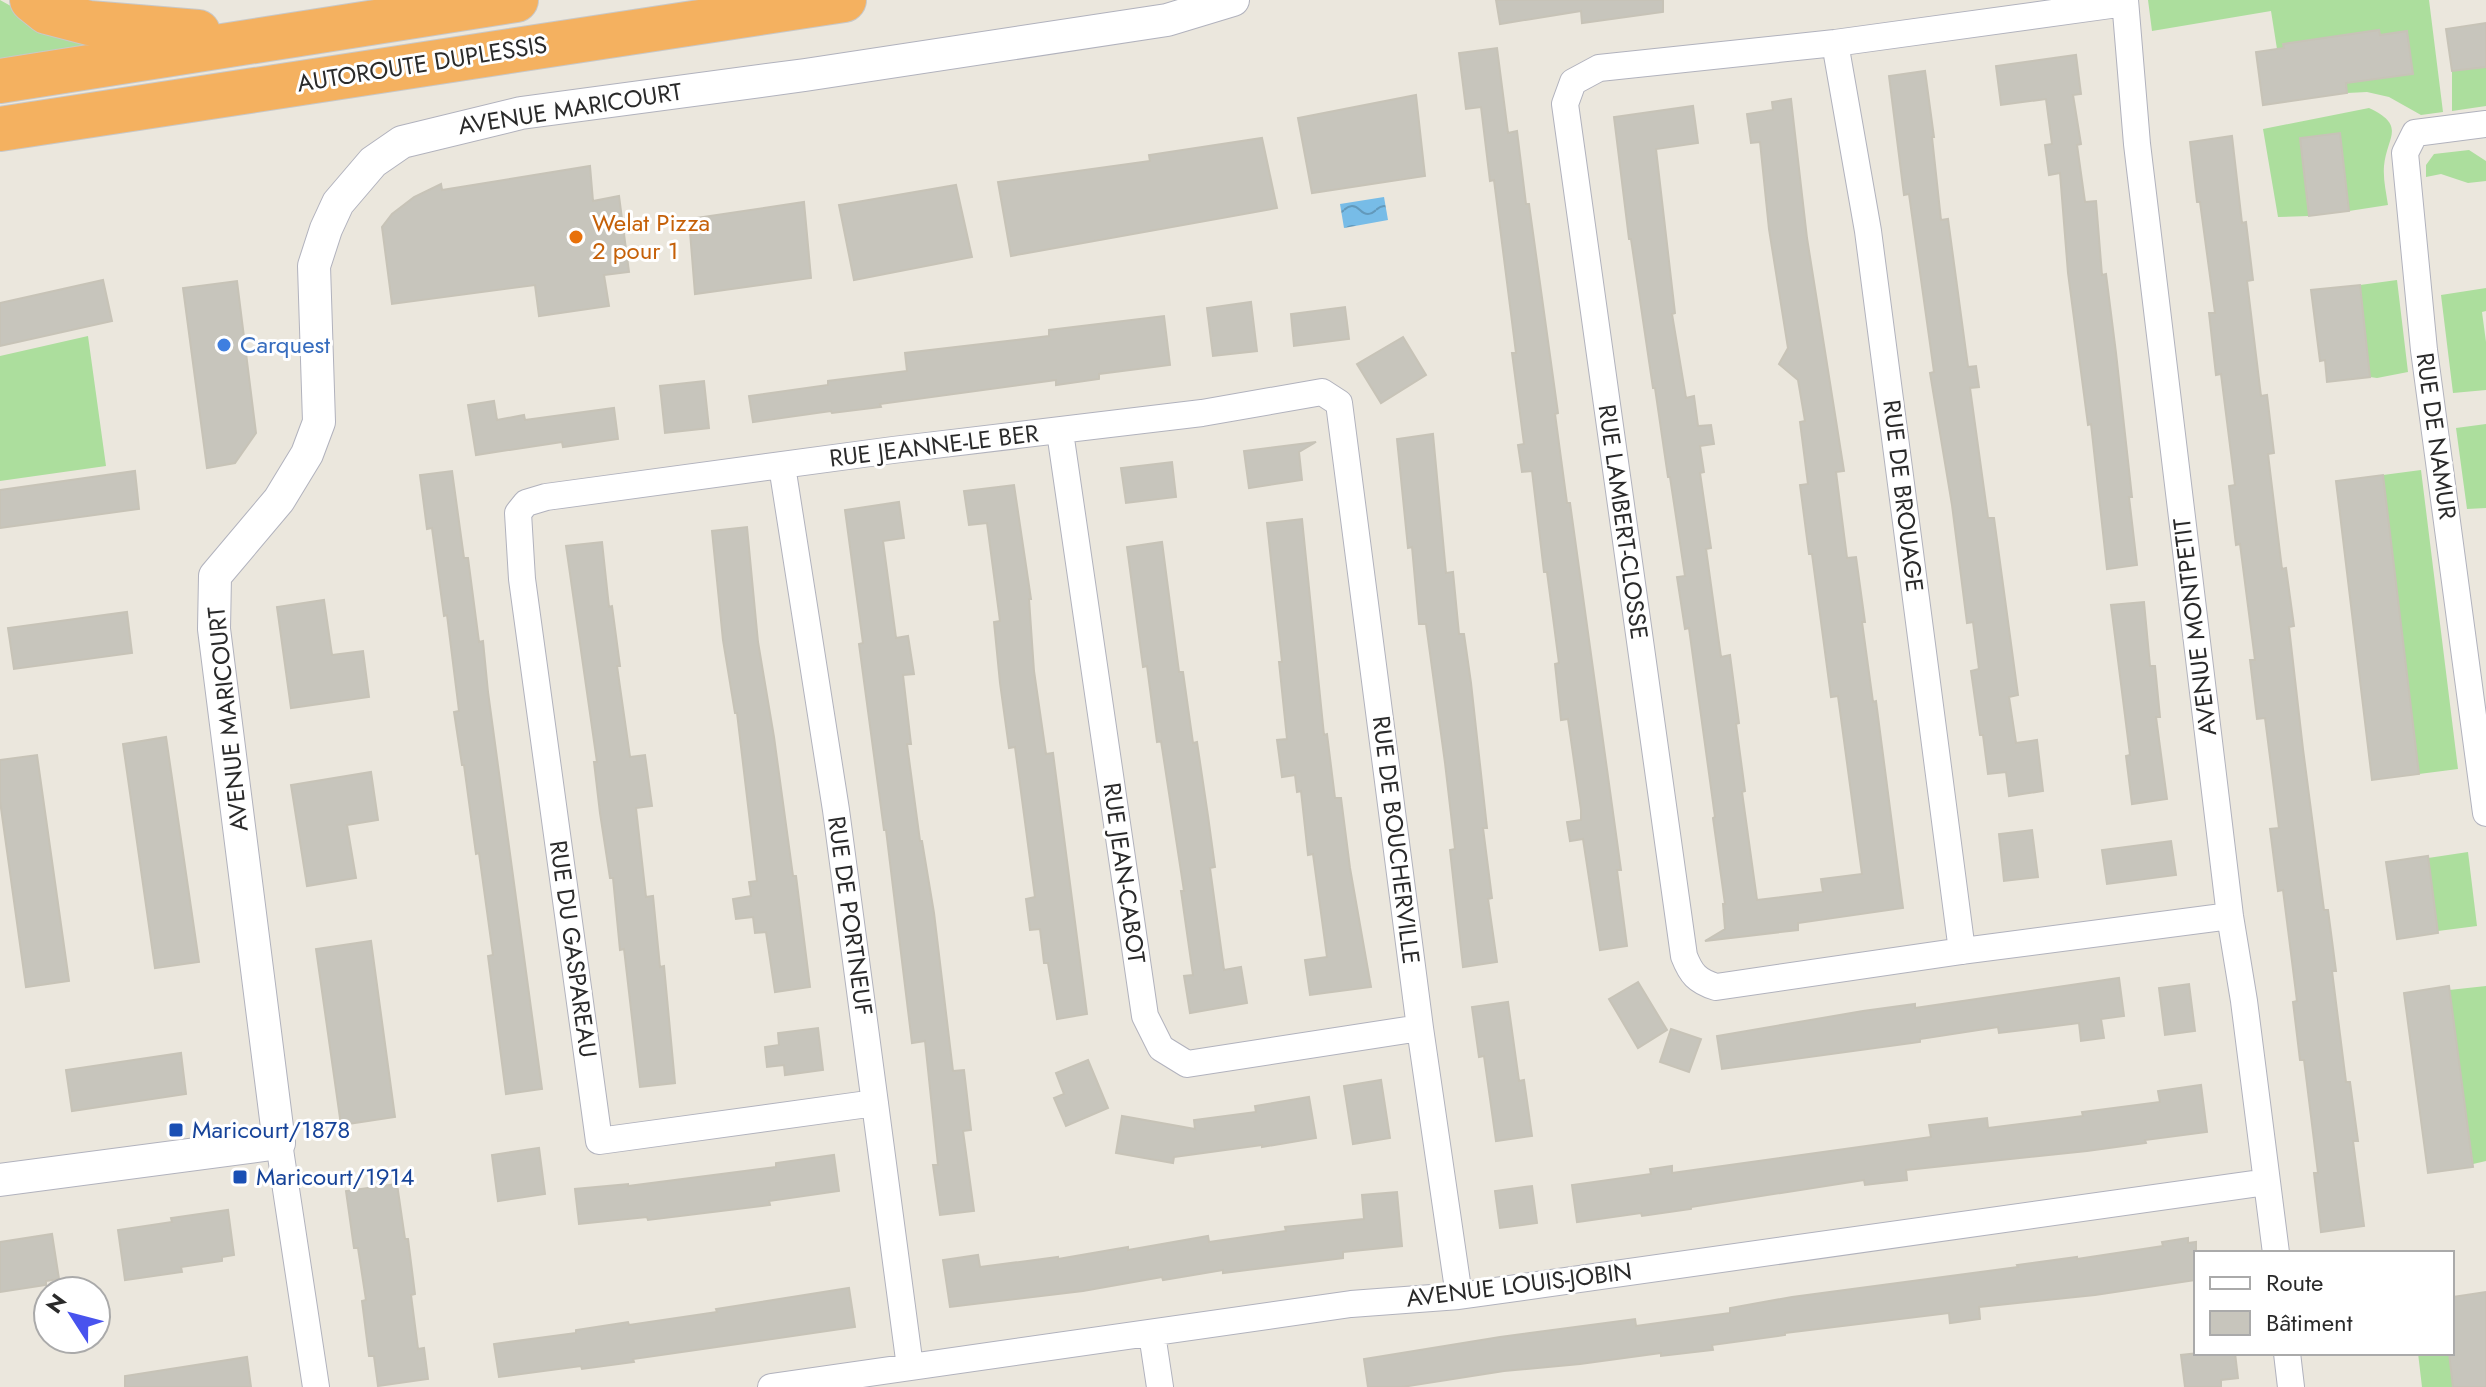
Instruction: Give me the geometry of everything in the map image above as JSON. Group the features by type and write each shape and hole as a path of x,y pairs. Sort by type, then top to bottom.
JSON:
{"highway":[{"path":"32,0 47,12 89,23 272,37"},
{"name":"AUTOROUTE DUPLESSIS","path":"0,81 516,0"},
{"name":"AUTOROUTE DUPLESSIS","path":"0,129 844,0"}],"street":[{"name":"AVENUE MARICOURT","path":"316,1387 279,1143 214,629 215,576 279,500 307,454 319,422 314,266 338,203 373,162 402,142 521,113 1097,32 1167,20 1233,0"},
{"name":"RUE LAMBERT-CLOSSE","path":"2125,1 1835,43 1599,68 1573,82 1565,104 1684,956 1690,971 1700,982 1716,987 2230,916"},
{"name":"AVENUE MONTPETIT","path":"2125,1 2137,144 2230,916 2276,1251"},
{"name":"RUE DE BROUAGE","path":"1835,43 1868,231 1962,951"},
{"name":"RUE DE NAMUR","path":"2486,124 2415,133 2405,153 2424,350 2486,813"},
{"name":"RUE JEANNE-LE BER","path":"546,497 893,450 1202,413 1322,392"},
{"name":"RUE DE BOUCHERVILLE","path":"1322,392 1339,403 1420,1028 1459,1296"},
{"name":"RUE JEAN-CABOT","path":"1060,432 1145,1016 1161,1048 1187,1064 1420,1028"},
{"name":"RUE DE PORTNEUF","path":"782,466 836,810 910,1367"},
{"name":"RUE DU GASPAREAU","path":"546,497 526,503 518,513 517,524 599,1141 875,1103"},
{"path":"0,1180 279,1143"},
{"name":"AVENUE LOUIS-JOBIN","path":"771,1387 1351,1304 1459,1296 2267,1182"},
{"path":"1152,1334 1160,1387"},
{"path":"2287,1355 2291,1387"}],"green space":[{"path":"0,0 93,39 94,50 0,64"},
{"path":"2148,0 2429,0 2443,112 2421,115 2389,97 2367,92 2347,93 2346,83 2413,74 2407,31 2380,35 2379,30 2284,44 2284,48 2277,49 2271,11 2152,31"},
{"path":"2486,67 2486,106 2452,111 2452,71"},
{"path":"2369,108 2381,114 2391,126 2384,166 2388,205 2349,211 2339,133 2300,138 2309,216 2278,217 2263,129"},
{"path":"2469,150 2486,161 2486,181 2468,183 2441,174 2426,177 2426,165 2434,154"},
{"path":"2397,280 2408,372 2370,377 2360,285"},
{"path":"2486,288 2486,311 2482,312 2486,342 2486,390 2453,393 2441,295"},
{"path":"88,336 106,466 0,481 0,356"},
{"path":"2486,424 2486,508 2467,509 2456,428"},
{"path":"2421,470 2458,769 2419,774 2383,475"},
{"path":"2468,852 2477,926 2438,931 2428,858"},
{"path":"2486,986 2486,1161 2473,1164 2449,990"},
{"path":"2418,1355 2449,1355 2453,1387 2422,1387"}],"water":[{"path":"1384,197 1388,220 1344,228 1340,204"}],"building":[{"path":"1496,0 1663,0 1663,12 1582,23 1581,11 1500,24"},
{"path":"2486,23 2486,67 2452,71 2446,29"},
{"path":"2379,30 2380,35 2407,31 2413,74 2346,83 2347,93 2263,105 2256,52 2284,48 2283,44"},
{"path":"1497,48 1508,133 1517,131 1526,204 1529,204 1558,413 1555,414 1567,503 1570,503 1621,870 1617,870 1627,946 1600,950 1583,839 1570,841 1567,822 1581,820 1581,810 1568,719 1561,720 1555,664 1559,663 1532,471 1522,472 1518,445 1524,444 1512,353 1516,353 1494,180 1490,181 1481,107 1466,109 1459,53"},
{"path":"2076,55 2081,94 2073,95 2081,144 2077,145 2085,202 2096,201 2102,275 2106,274 2116,353 2137,565 2107,569 2091,424 2088,425 2068,273 2060,173 2049,175 2045,145 2052,144 2046,99 2001,105 1996,66"},
{"path":"1925,71 1941,220 1948,219 1968,367 1976,366 1979,387 1970,388 1988,518 1994,518 2018,695 2009,697 2016,743 2037,740 2043,791 2009,796 2006,772 1988,774 1983,735 1980,735 1971,671 1979,669 1973,622 1967,623 1952,505 1930,373 1934,372 1909,194 1904,195 1889,76"},
{"path":"1416,95 1425,176 1312,193 1298,118"},
{"path":"1791,99 1807,238 1844,471 1836,472 1847,558 1856,557 1865,622 1862,622 1873,702 1876,701 1903,908 1798,923 1798,930 1705,941 1725,929 1725,904 1689,628 1685,629 1677,577 1685,576 1629,239 1614,117 1693,106 1698,143 1656,149 1675,313 1672,314 1686,398 1694,396 1698,426 1711,425 1714,444 1700,446 1704,472 1700,473 1711,548 1706,549 1721,657 1730,655 1745,791 1742,792 1757,900 1823,892 1821,879 1862,874 1838,696 1831,697 1800,485 1808,484 1800,422 1805,421 1798,380 1779,364 1788,348 1769,229 1760,142 1751,143 1747,114 1773,110 1772,102"},
{"path":"2340,133 2349,211 2309,216 2300,138"},
{"path":"2232,136 2242,223 2246,222 2253,280 2247,281 2261,396 2267,395 2274,453 2268,454 2282,569 2286,568 2294,626 2289,627 2303,749 2324,910 2328,910 2336,971 2332,971 2346,1082 2350,1082 2358,1141 2353,1141 2364,1226 2321,1232 2314,1173 2318,1173 2304,1060 2300,1060 2293,1002 2297,1001 2283,890 2278,891 2270,829 2279,828 2265,718 2257,719 2250,660 2255,660 2229,486 2235,485 2221,374 2216,375 2209,313 2215,313 2190,142"},
{"path":"1262,138 1277,208 1011,256 998,182 1150,161 1149,155"},
{"path":"590,166 593,201 619,196 629,272 604,275 609,306 539,316 535,285 392,304 382,227 392,214 414,197 441,184 442,190"},
{"path":"956,185 972,257 854,280 839,205"},
{"path":"804,202 811,278 695,294 689,219"},
{"path":"103,280 112,321 0,346 0,303"},
{"path":"237,281 256,433 235,463 207,468 183,288"},
{"path":"2360,285 2370,377 2327,382 2325,360 2320,361 2311,290"},
{"path":"1251,302 1257,351 1213,356 1207,308"},
{"path":"1345,307 1349,339 1294,346 1291,314"},
{"path":"1164,316 1170,365 1099,374 1099,379 1056,385 1056,380 880,404 881,407 753,422 749,396 828,385 828,381 907,371 905,353 1049,336 1049,330"},
{"path":"1403,337 1426,375 1381,403 1357,364"},
{"path":"704,381 709,428 665,433 660,386"},
{"path":"494,401 497,420 524,415 525,420 614,408 618,439 563,447 562,442 476,455 468,405"},
{"path":"1433,434 1446,573 1453,572 1459,634 1464,634 1471,683 1487,828 1483,828 1492,898 1488,899 1497,962 1463,967 1450,850 1455,849 1445,763 1426,624 1419,624 1397,439"},
{"path":"1316,442 1299,452 1302,480 1249,488 1244,451"},
{"path":"1172,462 1176,497 1126,503 1121,468"},
{"path":"135,471 139,509 0,528 0,490"},
{"path":"452,471 479,642 483,641 542,1089 506,1094 488,956 493,955 454,712 459,711 447,615 444,616 432,528 427,529 420,475"},
{"path":"2383,475 2419,774 2372,780 2336,481"},
{"path":"1014,485 1031,599 1034,671 1046,754 1053,753 1087,1014 1057,1019 1040,929 1030,930 1026,899 1035,897 1015,747 1009,748 1000,683 994,622 1000,621 987,523 969,525 964,491"},
{"path":"899,502 904,538 883,541 896,638 908,636 914,674 903,675 911,744 907,744 920,841 934,913 953,1071 964,1070 971,1130 963,1131 974,1211 940,1215 933,1165 938,1165 925,1041 912,1043 859,644 863,643 845,510"},
{"path":"1302,519 1324,735 1327,734 1335,798 1341,798 1371,987 1310,995 1305,960 1327,957 1313,854 1308,855 1301,791 1297,792 1295,775 1282,777 1277,740 1287,739 1267,523"},
{"path":"747,527 758,642 793,876 796,876 810,987 775,992 766,932 755,933 753,917 736,919 733,899 751,896 749,882 757,881 737,713 723,640 712,531"},
{"path":"602,542 630,757 645,755 652,806 636,808 646,897 653,896 660,967 664,966 675,1083 640,1087 624,949 620,950 613,878 610,878 600,813 594,762 597,762 566,546"},
{"path":"1162,542 1179,672 1183,672 1208,816 1215,867 1210,868 1224,970 1241,967 1247,1003 1190,1013 1184,976 1193,975 1181,891 1184,891 1161,741 1157,742 1147,666 1143,667 1127,547"},
{"path":"324,600 332,655 363,651 369,697 291,708 277,607"},
{"path":"2144,602 2150,666 2155,666 2160,717 2156,717 2167,799 2132,804 2126,756 2130,755 2111,605"},
{"path":"127,612 132,653 14,669 8,628"},
{"path":"166,737 199,962 155,968 123,744"},
{"path":"37,755 69,981 26,987 0,801 0,760"},
{"path":"371,772 378,820 347,825 356,878 307,886 291,785"},
{"path":"2032,830 2038,877 2004,881 1999,834"},
{"path":"2171,841 2176,875 2107,884 2102,850"},
{"path":"2428,856 2438,933 2397,939 2386,862"},
{"path":"371,941 395,1117 341,1125 316,949"},
{"path":"2119,978 2124,1016 2101,1019 2104,1038 2081,1041 2079,1023 1999,1033 1998,1027 1920,1039 1920,1042 1722,1069 1717,1036 1863,1011 1915,1004 1915,1008"},
{"path":"1638,982 1667,1030 1638,1048 1609,999"},
{"path":"2189,984 2195,1031 2165,1035 2159,988"},
{"path":"2449,986 2473,1167 2428,1173 2404,993"},
{"path":"1508,1002 1519,1081 1524,1080 1532,1136 1496,1141 1484,1056 1479,1057 1472,1007"},
{"path":"818,1028 823,1070 785,1075 784,1065 767,1067 765,1047 779,1045 778,1033"},
{"path":"1671,1029 1701,1039 1689,1072 1660,1062"},
{"path":"181,1053 186,1094 72,1111 66,1070"},
{"path":"1088,1060 1108,1108 1066,1126 1054,1098 1064,1094 1056,1073"},
{"path":"1381,1080 1390,1138 1353,1144 1344,1086"},
{"path":"2201,1085 2207,1132 2087,1151 1906,1170 1907,1180 1865,1185 1864,1180 1691,1209 1577,1222 1572,1185 1651,1174 1650,1169 1672,1166 1672,1173 1931,1137 1929,1125 1987,1118 1988,1128 2083,1116 2082,1112 2160,1102 2158,1091"},
{"path":"1309,1097 1316,1138 1174,1157 1173,1163 1116,1153 1122,1116 1195,1129 1194,1120 1256,1112 1255,1106"},
{"path":"539,1148 545,1194 498,1201 492,1155"},
{"path":"834,1155 839,1191 769,1201 770,1205 648,1220 647,1217 579,1224 575,1189 628,1186 776,1167 776,1163"},
{"path":"397,1184 415,1294 411,1295 418,1349 424,1348 428,1379 378,1386 374,1356 369,1356 362,1301 366,1300 358,1248 354,1248 346,1191"},
{"path":"1532,1186 1537,1223 1500,1228 1495,1191"},
{"path":"1397,1192 1402,1246 1343,1252 1343,1258 1223,1273 1223,1270 1163,1280 1162,1277 1083,1291 950,1307 943,1260 978,1255 980,1267 1058,1259 1128,1247 1128,1250 1208,1236 1209,1242 1286,1231 1285,1227 1364,1219 1362,1195"},
{"path":"228,1210 234,1255 222,1257 222,1261 181,1267 182,1272 125,1280 118,1230"},
{"path":"52,1234 58,1275 32,1275 32,1287 0,1292 0,1242"},
{"path":"2188,1238 2188,1243 2196,1242 2194,1280 1979,1307 1980,1319 1950,1323 1949,1313 1785,1333 1712,1345 1713,1350 1504,1371 1402,1387 1368,1387 1364,1359 1635,1319 1636,1326 1730,1313 1730,1308 1792,1297 2077,1259 2163,1246 2162,1242"},
{"path":"849,1288 855,1327 633,1359 634,1362 499,1377 494,1344 576,1333 576,1330 628,1322 629,1325 717,1312 716,1309"},
{"path":"2486,1292 2486,1387 2453,1387 2449,1355 2454,1355 2454,1297"},
{"path":"2181,1355 2235,1355 2238,1378 2221,1380 2221,1387 2185,1387"},
{"path":"247,1357 251,1387 125,1387 125,1376"}],"place":[{"name":"Welat Pizza 2 pour 1","path":"576,237"},
{"name":"Carquest","path":"224,345"},
{"name":"Maricourt/1878","path":"176,1130"},
{"name":"Maricourt/1914","path":"240,1177"}]}
